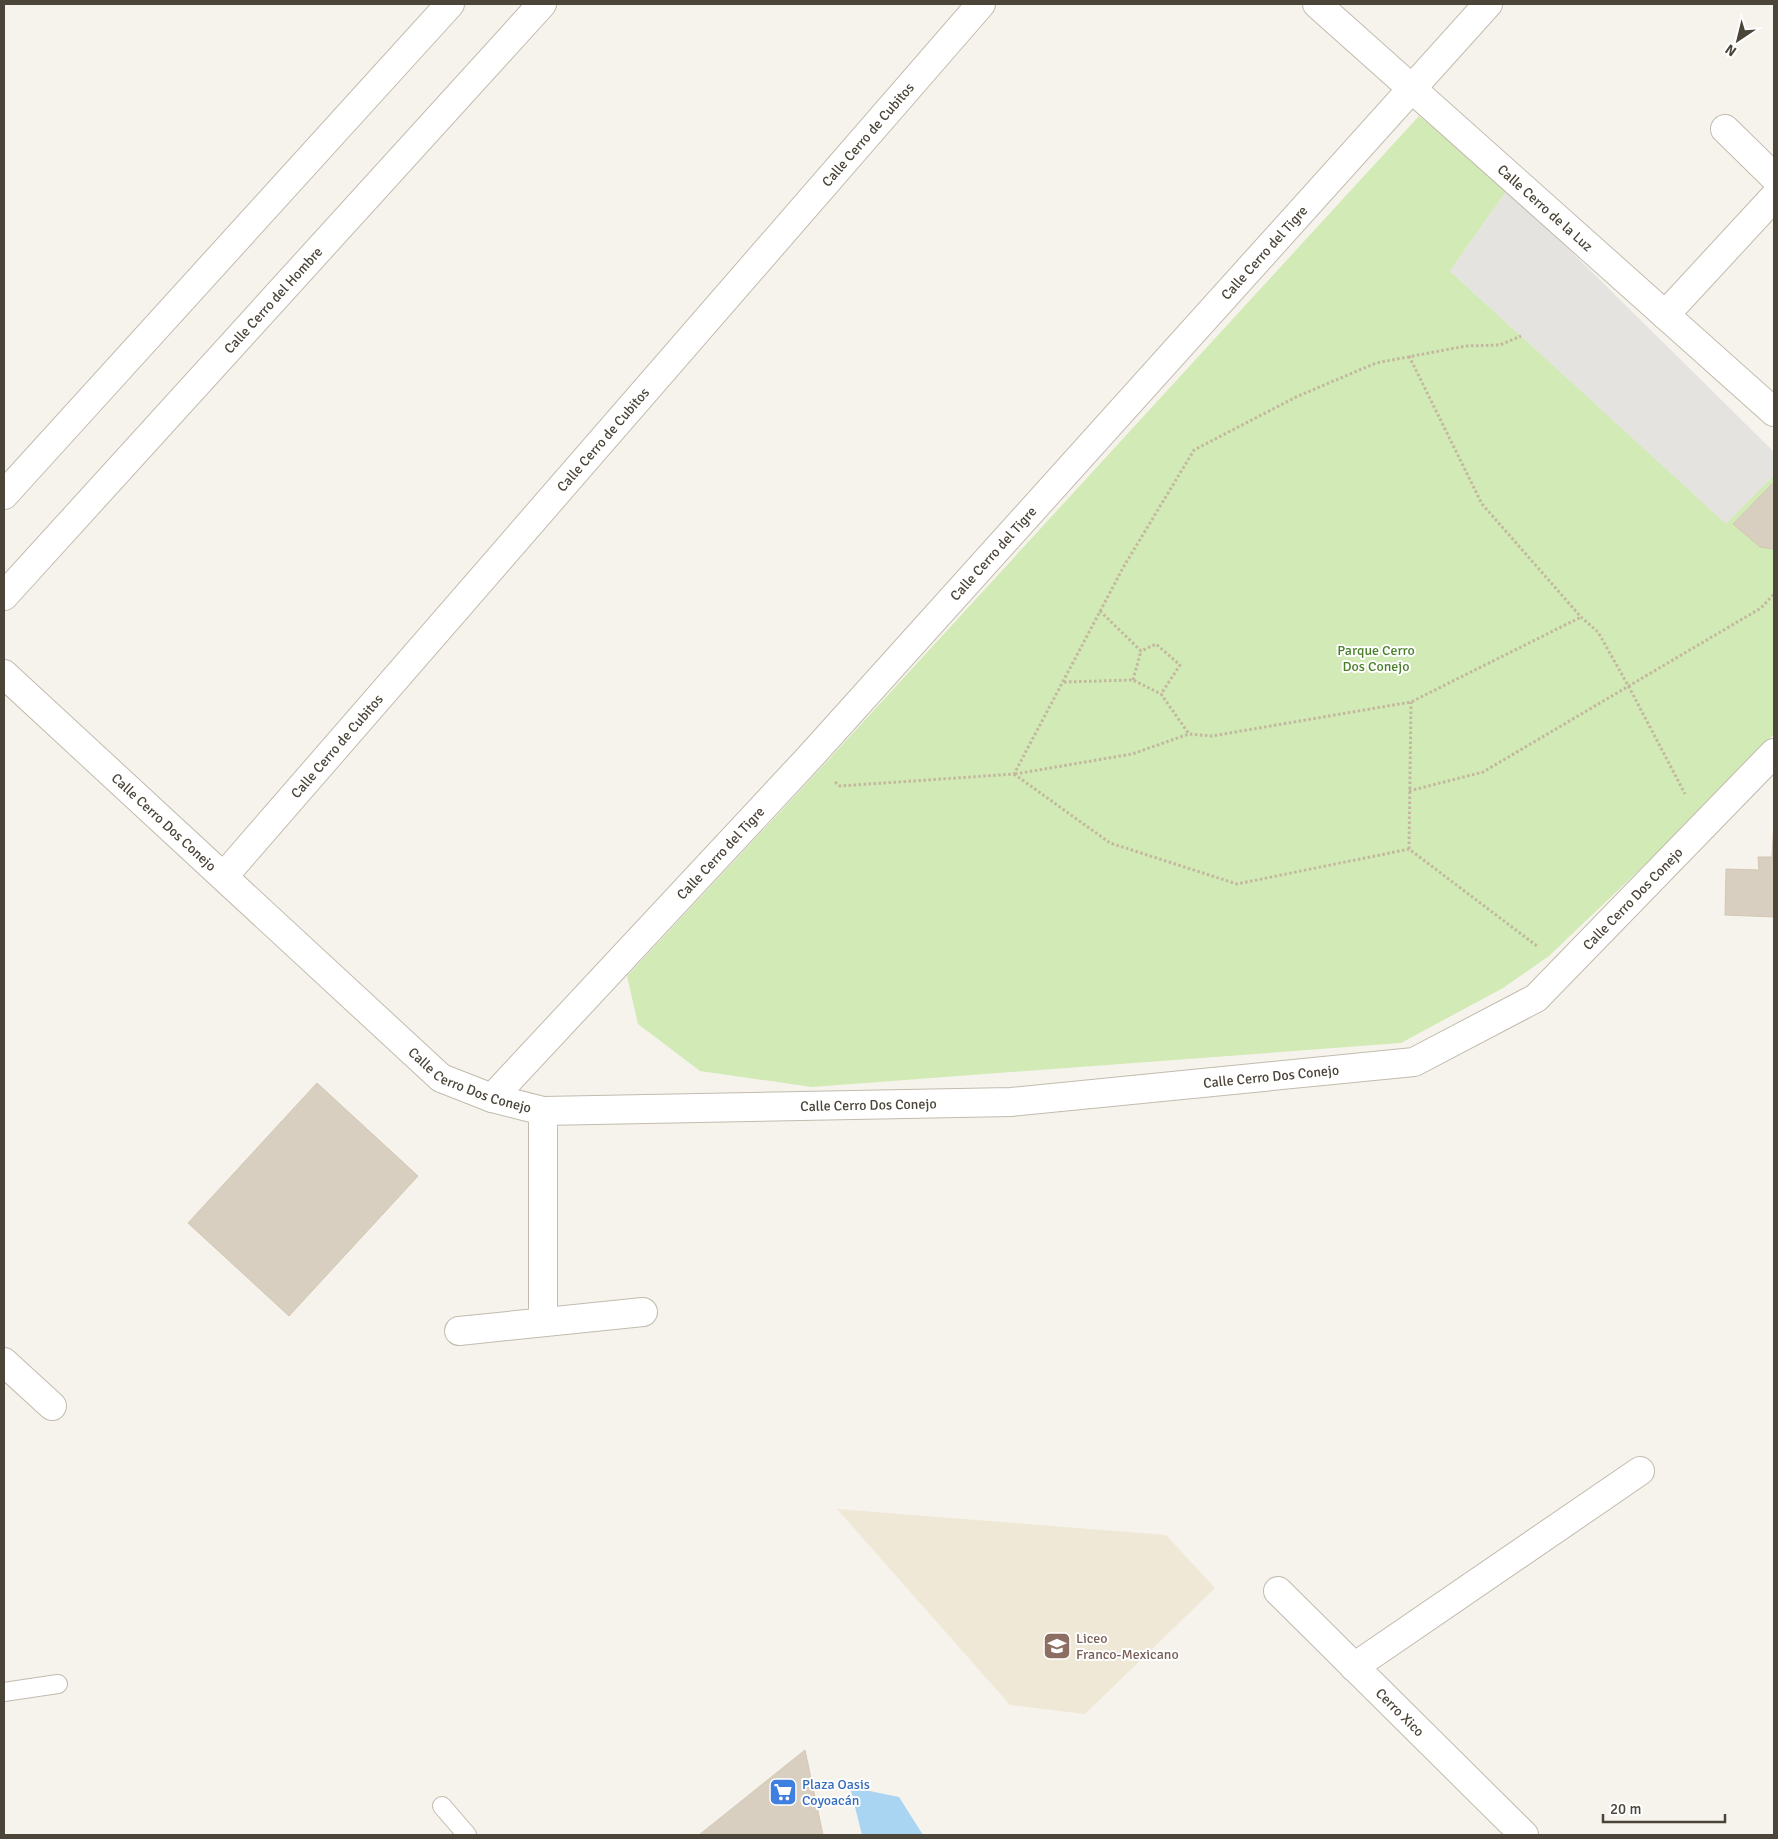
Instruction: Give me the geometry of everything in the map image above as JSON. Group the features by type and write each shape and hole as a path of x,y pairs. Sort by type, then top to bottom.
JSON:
{"street":[{"path":"4,495 450,4"},
{"name":"Calle Cerro del Hombre","path":"4,596 542,4"},
{"name":"Calle Cerro de Cubitos","path":"224,876 981,4"},
{"name":"Calle Cerro de la Luz","path":"1317,4 1774,412"},
{"name":"Calle Cerro del Tigre","path":"492,1098 808,759 1488,4"},
{"path":"1725,129 1774,177"},
{"path":"1665,315 1774,197"},
{"name":"Calle Cerro Dos Conejo","path":"4,674 441,1078 492,1098 543,1111 1012,1102 1414,1062 1536,998 1774,753"},
{"path":"543,1111 543,1322"},
{"path":"459,1331 643,1312"},
{"path":"4,1362 52,1406"},
{"path":"1354,1667 1640,1472"},
{"name":"Cerro Xico","path":"1278,1590 1524,1835"}],"lane":[{"path":"4,1692 58,1684"},
{"path":"442,1806 467,1835"}],"path":[{"path":"1014,774 1124,566 1194,450 1296,397 1376,362 1466,346 1500,346 1521,336"},
{"path":"1409,356 1482,504 1581,617 1598,632 1690,803 1708,820"},
{"path":"1409,790 1483,772 1761,608 1774,594"},
{"path":"1100,611 1141,651"},
{"path":"808,759 840,786 1014,774 1132,754 1189,734 1212,736 1411,702 1581,617"},
{"path":"1133,680 1141,651 1156,644 1180,665 1161,694"},
{"path":"1063,682 1133,680 1161,694 1189,734"},
{"path":"1409,849 1411,702"},
{"path":"1014,774 1110,843 1237,884 1409,849 1566,967"}],"shaded area":[{"path":"1508,189 1774,452 1774,475 1726,524 1450,271"},
{"name":"Liceo Franco-Mexicano","path":"837,1509 1166,1535 1215,1588 1085,1714 1010,1705"}],"green space":[{"name":"Parque Cerro Dos Conejo","path":"1419,116 1508,189 1450,271 1726,523 1774,475 1774,734 1700,812 1549,956 1503,988 1401,1043 812,1087 700,1071 638,1024 627,976 820,769"}],"water":[{"path":"850,1787 899,1797 923,1835 862,1835"}],"building":[{"path":"1774,482 1774,549 1760,547 1733,524"},
{"path":"1774,820 1774,917 1725,915 1726,869 1759,870 1758,857 1772,857"},
{"path":"317,1083 418,1176 289,1316 188,1223"},
{"name":"Plaza Oasis Coyoacán","path":"805,1750 823,1835 699,1835"}],"place":[{"name":"Liceo Franco-Mexicano","path":"1057,1646"},
{"name":"Plaza Oasis Coyoacán","path":"783,1792"}]}
